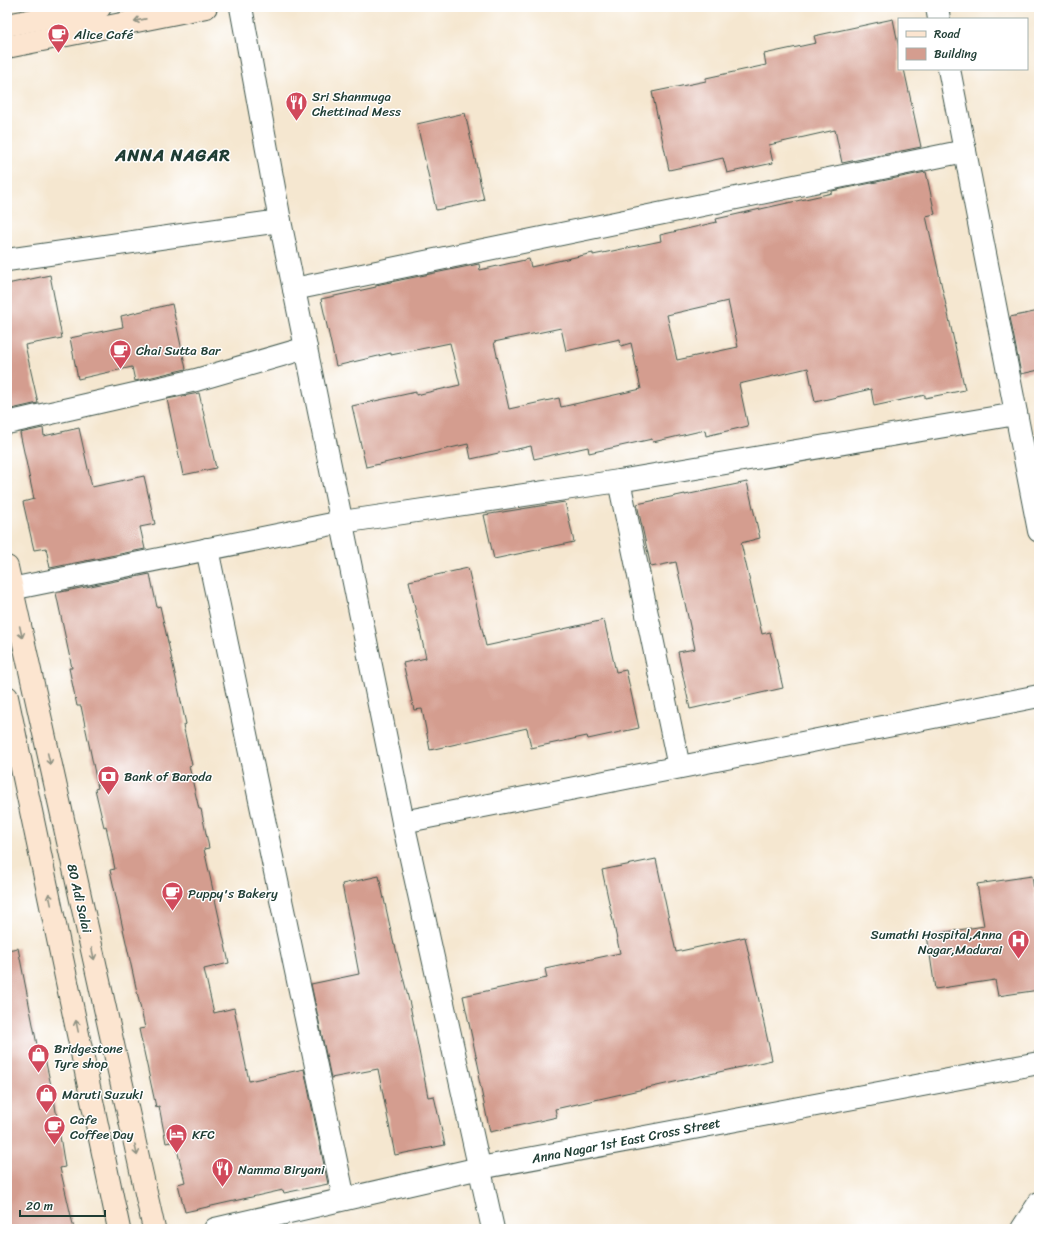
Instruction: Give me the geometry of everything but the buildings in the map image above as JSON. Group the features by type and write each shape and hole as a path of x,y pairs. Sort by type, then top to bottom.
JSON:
{"main road":[{"path":"7,47 206,7"},
{"path":"7,25 88,8"},
{"name":"80 Adi Salai","path":"7,567 154,1229"},
{"path":"7,697 119,1229"}],"street":[{"path":"241,7 280,221 403,822 493,1229"},
{"path":"937,7 939,18"},
{"path":"949,70 1039,531"},
{"path":"294,289 965,152"},
{"path":"7,260 280,221"},
{"path":"7,423 196,380 306,348"},
{"path":"11,590 342,522 619,481 1016,414"},
{"path":"619,481 679,767"},
{"path":"207,549 344,1199"},
{"path":"403,822 1039,696"},
{"name":"Anna Nagar 1st East Cross Street","path":"215,1229 480,1168 1039,1063"},
{"path":"1022,1229 1039,1203"}],"place":[{"name":"Alice Café","path":"58,54"},
{"name":"Sri Shanmuga Chettinad Mess","path":"297,122"},
{"name":"Chai Sutta Bar","path":"121,370"},
{"name":"Bank of Baroda","path":"109,796"},
{"name":"Puppy's Bakery","path":"173,912"},
{"name":"Sumathi Hospital,Anna Nagar,Madurai","path":"1018,960"},
{"name":"Bridgestone Tyre shop","path":"39,1074"},
{"name":"Maruti Suzuki","path":"46,1114"},
{"name":"Cafe Coffee Day","path":"55,1146"},
{"name":"KFC","path":"176,1154"},
{"name":"Namma Biryani","path":"222,1188"}],"district":[{"name":"ANNA NAGAR","path":"173,155"}]}
